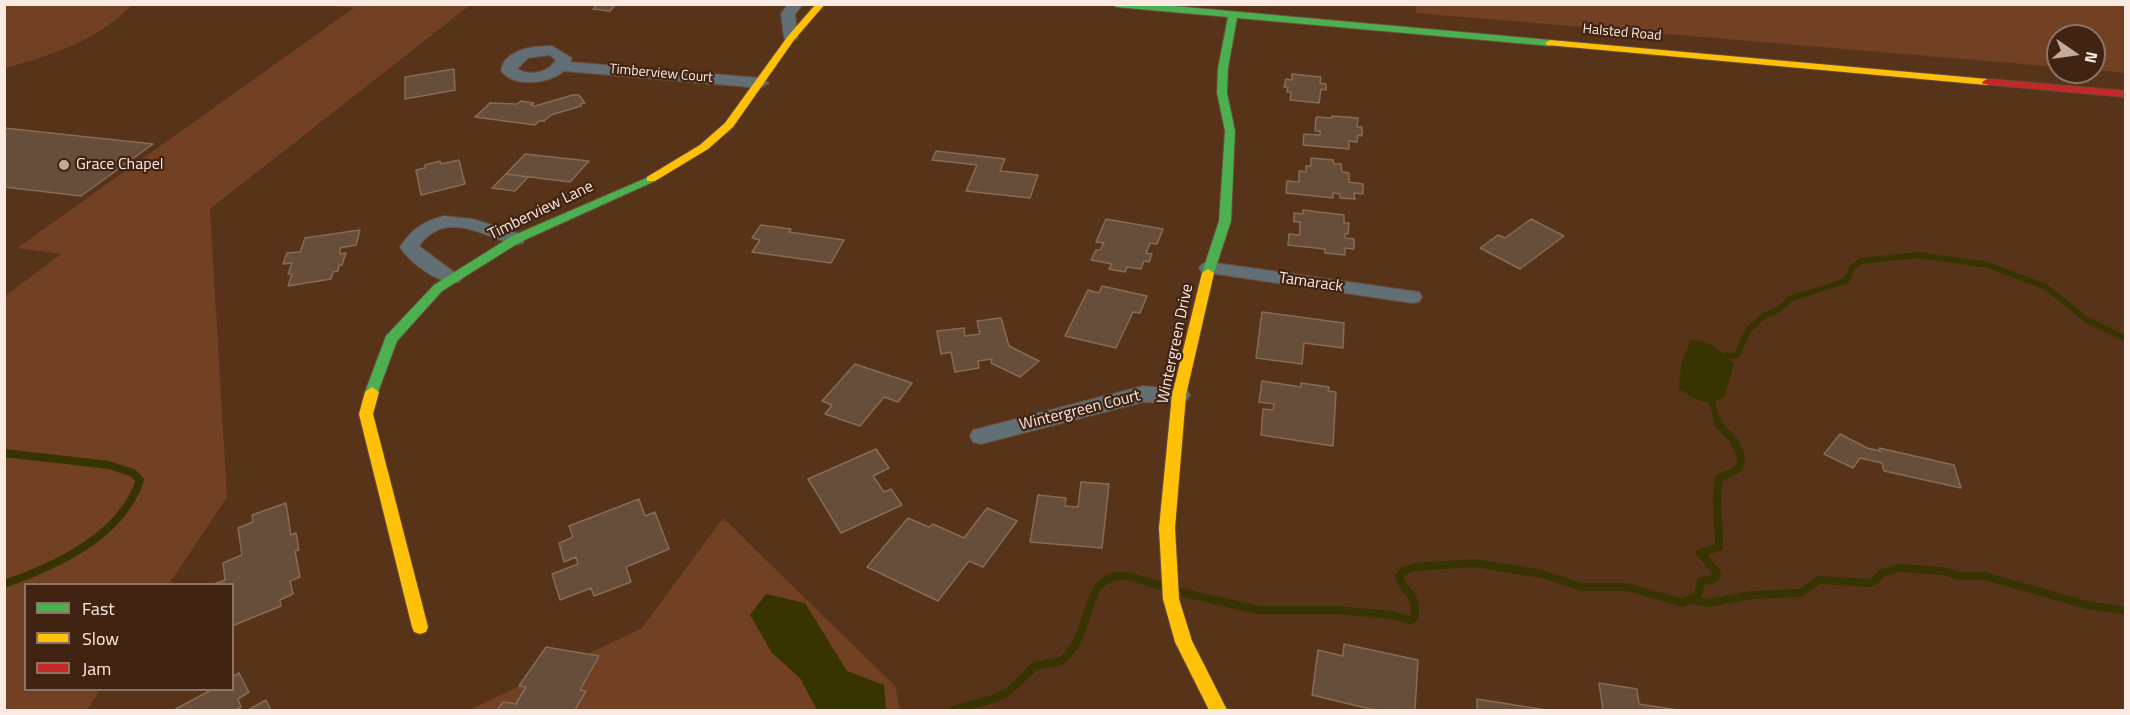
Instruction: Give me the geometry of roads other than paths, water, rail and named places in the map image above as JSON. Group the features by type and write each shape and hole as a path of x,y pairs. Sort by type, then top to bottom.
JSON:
{"street":[{"path":"791,38 789,14 796,4"},
{"name":"Timberview Lane","path":"420,627 366,414 373,387 392,339 438,288 452,278 516,239 655,177 705,147 729,125 791,38 821,4"},
{"name":"Halsted Road","path":"1116,4 2126,94"},
{"name":"Wintergreen Drive","path":"1218,711 1184,642 1171,599 1167,528 1179,395 1209,268 1225,221 1230,131 1222,93 1223,68 1233,16"},
{"name":"Timberview Court","path":"561,66 761,83"},
{"path":"452,278 425,262 409,247 416,235 443,222 457,220 470,222 516,239"},
{"name":"Tamarack","path":"1209,268 1412,297"},
{"name":"Wintergreen Court","path":"981,436 1143,394 1179,395"}],"waterway":[{"path":"1720,362 1726,356 1737,355 1748,330 1764,316 1777,310 1792,298 1846,281 1852,268 1861,261 1918,255 1988,265 2046,287 2087,320 2126,339"},
{"path":"1710,395 1717,421"},
{"path":"1180,592 1258,610 1337,610 1391,615 1411,620 1415,617 1415,609 1412,598 1399,577 1403,571 1416,567 1474,563 1542,574 1582,587 1628,587 1683,603 1698,595 1701,581 1712,580 1717,576 1716,571 1700,553 1719,547 1717,503 1720,477 1737,469 1741,462 1734,441 1721,428 1717,420"},
{"path":"4,453 109,465 133,473 140,480 131,500 103,533 65,558 4,584"},
{"path":"1690,600 1709,603 1751,595 1800,593 1819,580 1872,583 1882,573 1899,568 1943,571 1959,576 1985,576 2087,605 2126,611"},
{"path":"953,710 996,698 1009,691 1035,666 1062,661 1076,642 1094,594 1105,580 1124,576 1161,586"}],"place":[{"name":"Grace Chapel","path":"64,165"}]}
